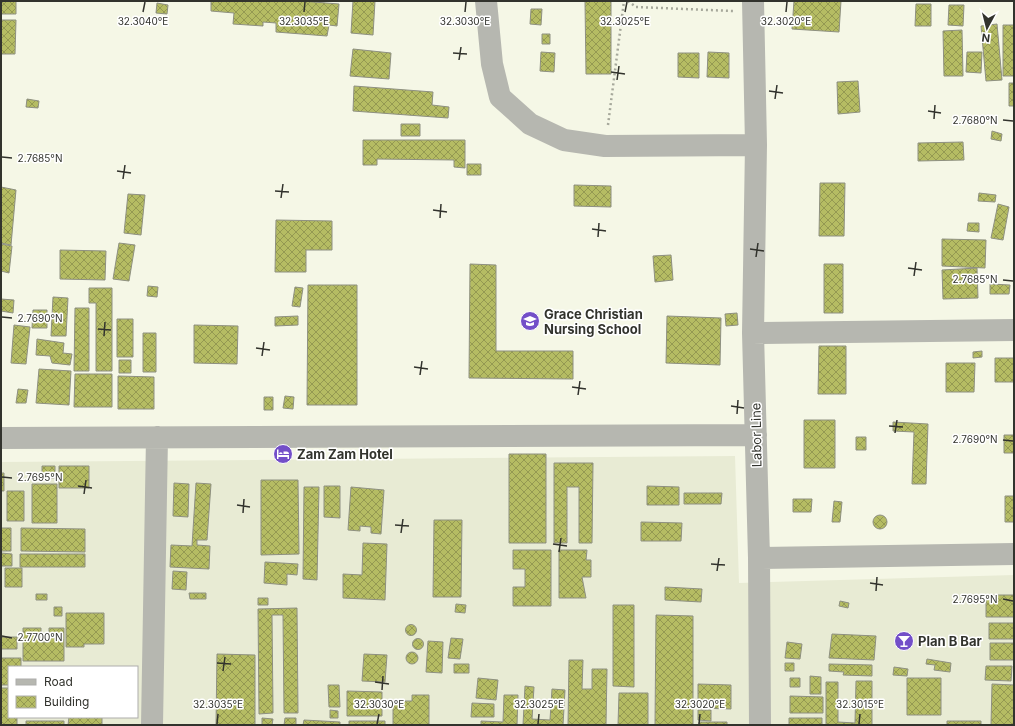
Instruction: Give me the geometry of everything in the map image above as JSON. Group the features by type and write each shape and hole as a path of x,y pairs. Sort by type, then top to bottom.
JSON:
{"street":[{"path":"486,1 492,64 500,97 530,124 564,140 605,146 756,145"},
{"name":"Labor Line","path":"753,6 756,145 753,333 759,558 760,725"},
{"path":"753,333 1014,330"},
{"path":"1,438 756,435"},
{"path":"152,725 158,437"},
{"path":"759,558 1014,554"}],"path":[{"path":"605,146 624,1"},
{"path":"628,1 636,7 753,6"}],"shaded area":[{"path":"735,456 739,583 1014,575 1014,725 1,725 1,462"}],"building":[{"path":"1,1 16,1 16,14 1,14"},
{"path":"211,1 301,1 339,4 337,26 329,25 327,36 276,32 276,23 263,22 263,26 233,24 234,13 211,11"},
{"path":"353,1 375,1 373,35 351,33"},
{"path":"585,1 611,1 611,74 586,74"},
{"path":"794,1 841,1 839,32 792,29"},
{"path":"157,3 168,5 167,14 156,13"},
{"path":"916,4 931,4 931,26 915,26"},
{"path":"949,5 964,5 963,26 948,25"},
{"path":"531,9 542,9 541,25 530,24"},
{"path":"1,20 16,20 15,54 1,54"},
{"path":"997,24 1002,80 986,81 981,26"},
{"path":"1003,25 1014,25 1014,76 1003,76"},
{"path":"962,30 963,76 944,76 943,31"},
{"path":"542,34 550,34 550,44 542,44"},
{"path":"353,49 391,53 389,79 350,76"},
{"path":"541,52 555,53 554,72 540,71"},
{"path":"708,52 729,53 729,78 707,77"},
{"path":"967,52 982,52 981,73 966,72"},
{"path":"678,53 699,53 699,78 678,77"},
{"path":"858,81 860,112 838,114 837,82"},
{"path":"1009,83 1014,83 1014,106 1009,106"},
{"path":"354,86 433,92 432,105 449,107 448,118 353,111"},
{"path":"27,99 39,101 38,108 26,107"},
{"path":"401,124 420,124 420,136 401,136"},
{"path":"992,131 1002,134 1001,141 991,139"},
{"path":"363,140 465,140 465,168 454,167 454,160 377,159 377,165 363,165"},
{"path":"963,142 964,160 918,161 918,143"},
{"path":"467,164 481,164 481,175 467,175"},
{"path":"820,183 845,183 844,236 819,236"},
{"path":"574,185 611,186 611,207 574,206"},
{"path":"1,187 16,190 11,245 1,243"},
{"path":"979,193 996,195 995,202 978,201"},
{"path":"128,194 145,195 141,235 124,233"},
{"path":"998,204 1009,207 1003,240 991,238"},
{"path":"276,220 332,221 332,250 306,250 306,272 275,272"},
{"path":"968,223 979,223 979,232 967,231"},
{"path":"942,239 986,240 985,268 942,266"},
{"path":"119,243 135,245 129,281 113,279"},
{"path":"1,244 12,246 9,273 1,271"},
{"path":"60,250 106,251 105,280 60,279"},
{"path":"671,255 673,280 655,282 653,256"},
{"path":"470,264 496,265 496,351 573,351 573,379 469,378"},
{"path":"824,264 843,264 843,313 824,313"},
{"path":"977,268 978,298 943,299 942,270"},
{"path":"990,284 1010,285 1009,294 990,294"},
{"path":"308,285 357,285 357,405 307,405"},
{"path":"148,286 158,287 157,297 147,296"},
{"path":"295,287 303,288 300,307 292,306"},
{"path":"89,288 112,288 112,371 96,371 96,303 89,303"},
{"path":"53,297 68,298 66,336 51,336"},
{"path":"1,299 14,300 13,313 1,311"},
{"path":"75,308 89,308 89,371 74,371"},
{"path":"33,310 47,310 47,328 32,328"},
{"path":"737,313 738,325 726,326 725,314"},
{"path":"298,316 298,325 275,326 275,317"},
{"path":"667,316 721,318 720,365 666,363"},
{"path":"117,319 133,319 133,357 117,357"},
{"path":"14,325 30,327 26,364 11,363"},
{"path":"194,325 238,326 237,364 194,363"},
{"path":"143,333 156,333 156,372 143,372"},
{"path":"37,339 64,343 63,353 72,354 70,365 52,363 50,356 36,355"},
{"path":"819,346 846,346 846,394 818,394"},
{"path":"982,351 982,357 973,358 973,352"},
{"path":"995,358 1014,358 1014,382 995,382"},
{"path":"119,360 131,360 131,373 119,373"},
{"path":"946,363 975,363 974,392 946,392"},
{"path":"39,369 71,371 69,405 36,403"},
{"path":"75,374 112,374 112,407 74,407"},
{"path":"118,376 154,377 154,409 118,409"},
{"path":"18,389 28,390 26,403 16,403"},
{"path":"285,396 294,397 293,409 283,408"},
{"path":"264,397 273,397 273,410 264,410"},
{"path":"804,420 835,420 835,468 804,468"},
{"path":"893,422 928,424 926,484 912,484 914,432 893,431"},
{"path":"1004,435 1014,435 1014,453 1004,453"},
{"path":"856,437 866,437 866,450 856,450"},
{"path":"509,454 546,454 546,543 509,543"},
{"path":"554,463 593,463 592,543 579,543 579,487 567,487 567,543 554,543"},
{"path":"42,466 55,466 55,478 42,478"},
{"path":"59,466 89,466 89,488 59,488"},
{"path":"1,473 4,473 4,491 1,491"},
{"path":"261,480 298,480 299,554 261,555"},
{"path":"174,483 189,484 188,517 173,516"},
{"path":"196,483 211,484 207,540 197,540 197,545 210,546 209,569 170,567 171,545 192,546"},
{"path":"32,484 57,484 57,523 32,523"},
{"path":"324,486 340,486 340,518 324,517"},
{"path":"647,486 679,487 679,505 647,505"},
{"path":"304,487 319,487 317,580 303,579"},
{"path":"351,487 384,490 381,534 371,533 371,527 360,526 360,531 348,530"},
{"path":"7,491 24,491 24,521 7,521"},
{"path":"684,493 722,493 721,504 684,504"},
{"path":"1005,496 1014,496 1014,522 1005,522"},
{"path":"793,499 812,499 811,512 793,512"},
{"path":"834,501 842,502 840,522 832,522"},
{"path":"880,515 885,517 887,522 885,527 880,529 875,527 873,522 875,517"},
{"path":"434,520 462,520 461,597 433,597"},
{"path":"641,522 682,523 681,541 641,541"},
{"path":"1,528 11,528 11,551 1,551"},
{"path":"21,528 85,529 85,552 21,551"},
{"path":"363,543 387,544 385,600 343,598 343,574 362,575"},
{"path":"513,550 551,550 551,606 513,606 513,587 525,587 525,569 513,569"},
{"path":"559,550 587,550 586,560 591,560 591,577 582,577 586,598 559,598"},
{"path":"1,553 12,554 12,566 1,566"},
{"path":"20,554 85,554 85,567 20,567"},
{"path":"265,562 298,564 297,575 287,574 287,585 264,583"},
{"path":"5,568 22,568 22,587 5,587"},
{"path":"173,571 187,572 186,590 172,589"},
{"path":"665,587 702,589 701,602 665,600"},
{"path":"189,593 206,593 206,599 190,599"},
{"path":"36,594 47,594 47,600 36,600"},
{"path":"986,595 1014,595 1014,617 986,617"},
{"path":"258,598 268,598 268,605 258,605"},
{"path":"840,601 849,603 848,608 839,606"},
{"path":"456,604 466,605 465,613 455,612"},
{"path":"613,605 634,605 634,687 613,686"},
{"path":"54,607 62,607 62,616 54,616"},
{"path":"297,608 298,713 284,713 283,615 272,615 273,713 259,714 258,609"},
{"path":"66,613 104,613 104,644 84,644 84,647 66,647"},
{"path":"656,615 693,616 693,725 655,725"},
{"path":"989,623 1014,623 1014,639 989,639"},
{"path":"411,624 415,626 417,630 415,634 411,636 407,634 405,630 407,626"},
{"path":"23,628 41,628 41,642 49,642 49,628 64,628 64,661 23,661"},
{"path":"832,634 876,636 874,660 829,658"},
{"path":"1,637 17,637 17,649 1,649"},
{"path":"418,638 422,640 424,644 422,648 418,650 414,648 412,644 414,640"},
{"path":"451,638 463,639 460,659 448,658"},
{"path":"428,641 443,642 442,673 426,672"},
{"path":"787,642 802,644 800,659 785,658"},
{"path":"990,643 1014,643 1014,660 990,660"},
{"path":"410,652 414,652 418,658 414,664 410,664 406,660 406,656"},
{"path":"217,654 255,655 255,725 216,725"},
{"path":"364,654 387,655 385,682 362,681"},
{"path":"1,658 21,658 21,666 8,666 8,685 1,685"},
{"path":"927,659 951,663 950,672 934,670 935,665 926,664"},
{"path":"569,660 583,660 582,689 592,689 592,669 607,669 606,725 568,725"},
{"path":"785,663 794,663 794,671 785,671"},
{"path":"454,664 469,664 469,673 454,673"},
{"path":"829,664 872,665 872,676 843,675 844,672 829,671"},
{"path":"986,666 1012,666 1011,681 985,680"},
{"path":"894,667 908,669 907,676 893,675"},
{"path":"810,676 821,677 821,694 810,694"},
{"path":"478,678 498,680 496,700 476,698"},
{"path":"790,678 800,678 800,687 790,687"},
{"path":"907,678 941,678 941,715 907,715"},
{"path":"856,681 872,681 872,725 826,725 826,682 838,682 838,722 855,723"},
{"path":"698,684 731,685 731,709 698,708"},
{"path":"992,684 1014,685 1014,725 991,725"},
{"path":"328,685 339,685 340,707 329,707"},
{"path":"525,686 534,687 532,719 550,720 552,689 565,690 563,725 523,725"},
{"path":"1,688 8,688 8,718 17,718 17,725 1,725"},
{"path":"347,691 382,692 382,716 347,716"},
{"path":"619,693 648,693 648,725 618,725"},
{"path":"412,695 429,695 429,725 393,725 393,701 412,701"},
{"path":"504,695 518,695 517,725 481,725 481,721 503,722"},
{"path":"790,696 823,697 823,713 790,713"},
{"path":"472,703 494,704 494,717 471,717"},
{"path":"330,710 338,711 338,718 330,718"},
{"path":"698,710 711,710 711,721 698,720"},
{"path":"69,718 102,718 102,725 68,725"},
{"path":"262,718 273,719 272,725 262,725"},
{"path":"285,718 296,718 296,725 284,725"},
{"path":"789,718 822,718 822,725 789,725"},
{"path":"304,720 340,722 340,725 303,725"},
{"path":"26,721 64,721 64,725 26,725"},
{"path":"349,721 385,721 385,725 349,725"},
{"path":"947,721 981,721 981,725 947,725"},
{"path":"699,722 727,722 727,725 699,725"}],"place":[{"name":"Grace Christian Nursing School","path":"530,321"},
{"name":"Zam Zam Hotel","path":"283,454"},
{"name":"Plan B Bar","path":"904,641"}]}
